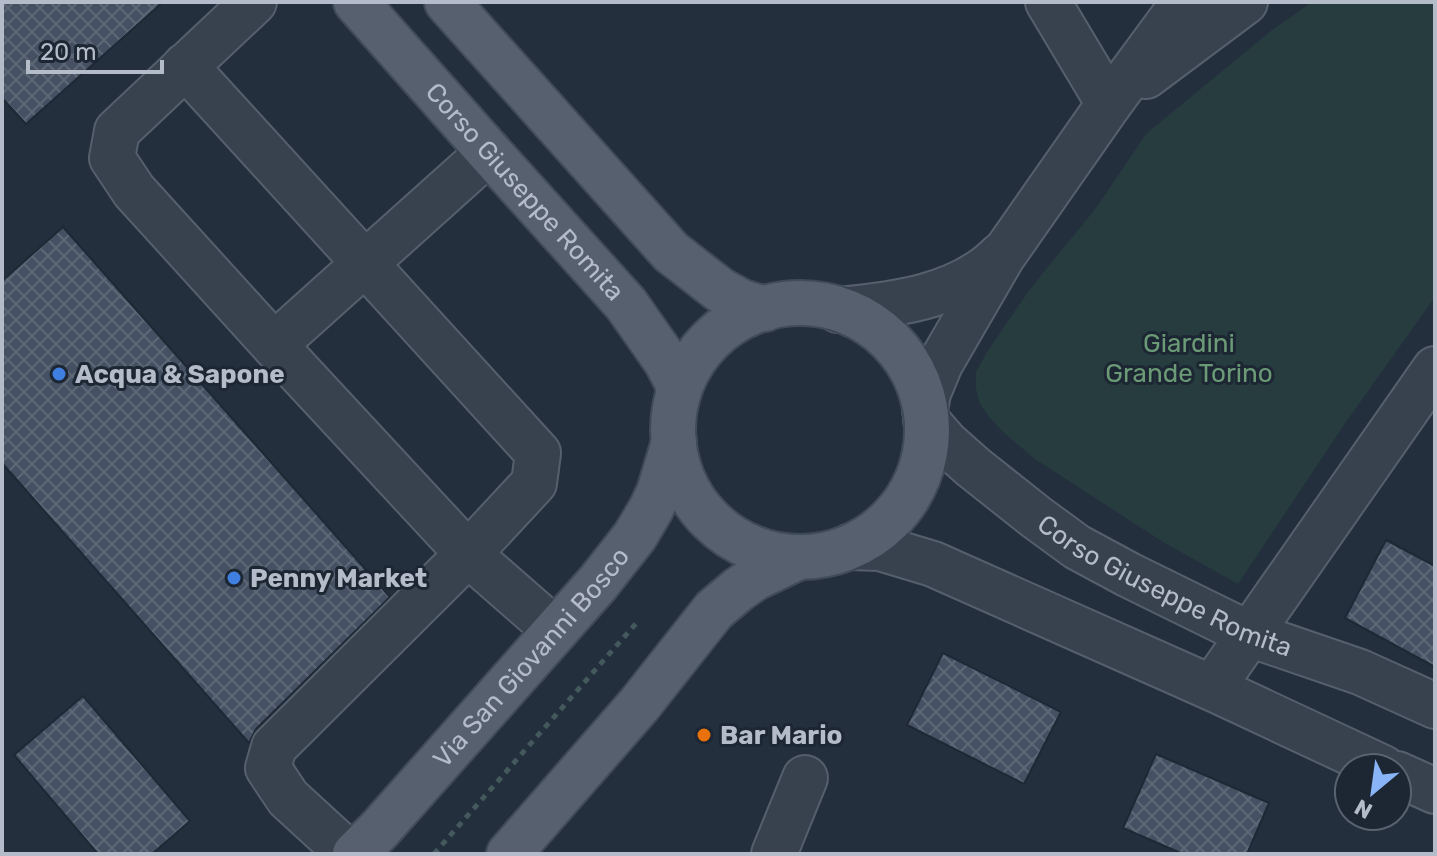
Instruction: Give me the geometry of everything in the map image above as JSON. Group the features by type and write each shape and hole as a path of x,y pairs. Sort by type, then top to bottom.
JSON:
{"main road":[{"name":"Corso Giuseppe Romita","path":"356,2 626,304 666,361 679,391"},
{"path":"447,2 671,252 720,290 742,302 765,309"},
{"path":"801,304 838,310 871,326 899,351 913,375 926,415 924,457 906,500 882,527 866,538 819,556 768,553 730,536 694,500 677,462 674,442 673,421 679,391 698,354 712,339 737,321 765,309 801,304"},
{"name":"Via San Giovanni Bosco","path":"355,854 598,583 635,536 665,477 674,442"},
{"path":"509,854 639,705 714,610 755,578 799,557"}],"street":[{"path":"254,2 117,131 112,158 134,191 468,554 555,630"},
{"path":"1048,2 1109,104"},
{"path":"926,415 928,393 940,364 988,280 1109,104 1184,2"},
{"path":"1109,104 1245,2"},
{"path":"185,66 538,453 534,483 468,554 274,747 268,768 288,798 349,854"},
{"path":"274,345 489,152"},
{"path":"838,310 896,303 953,286 989,266 1015,238"},
{"path":"1212,688 1435,369"},
{"name":"Corso Giuseppe Romita","path":"926,415 946,443 973,467 1077,547 1249,634 1360,672 1435,706"},
{"path":"849,547 880,548 933,564 1349,752"},
{"path":"774,854 805,778"},
{"path":"1413,781 1435,791"}],"path":[{"path":"598,583 680,654"},
{"path":"434,854 639,620"}],"green space":[{"name":"Giardini Grande Torino","path":"1312,2 1435,2 1435,297 1346,422 1238,584 1163,542 1035,459 1003,432 980,404 976,372 1030,289 1096,208 1146,134 1272,30"}],"building":[{"path":"2,2 163,2 26,124 2,98"},
{"path":"63,227 390,597 256,729 249,743 2,463 2,281"},
{"path":"1386,540 1435,566 1435,667 1345,618"},
{"path":"943,653 1061,712 1024,784 907,725"},
{"path":"83,696 190,821 152,854 98,854 14,755"},
{"path":"1156,754 1269,803 1247,854 1183,854 1123,828"}],"place":[{"name":"Acqua & Sapone","path":"59,374"},
{"name":"Penny Market","path":"234,578"},
{"name":"Bar Mario","path":"704,735"}]}
